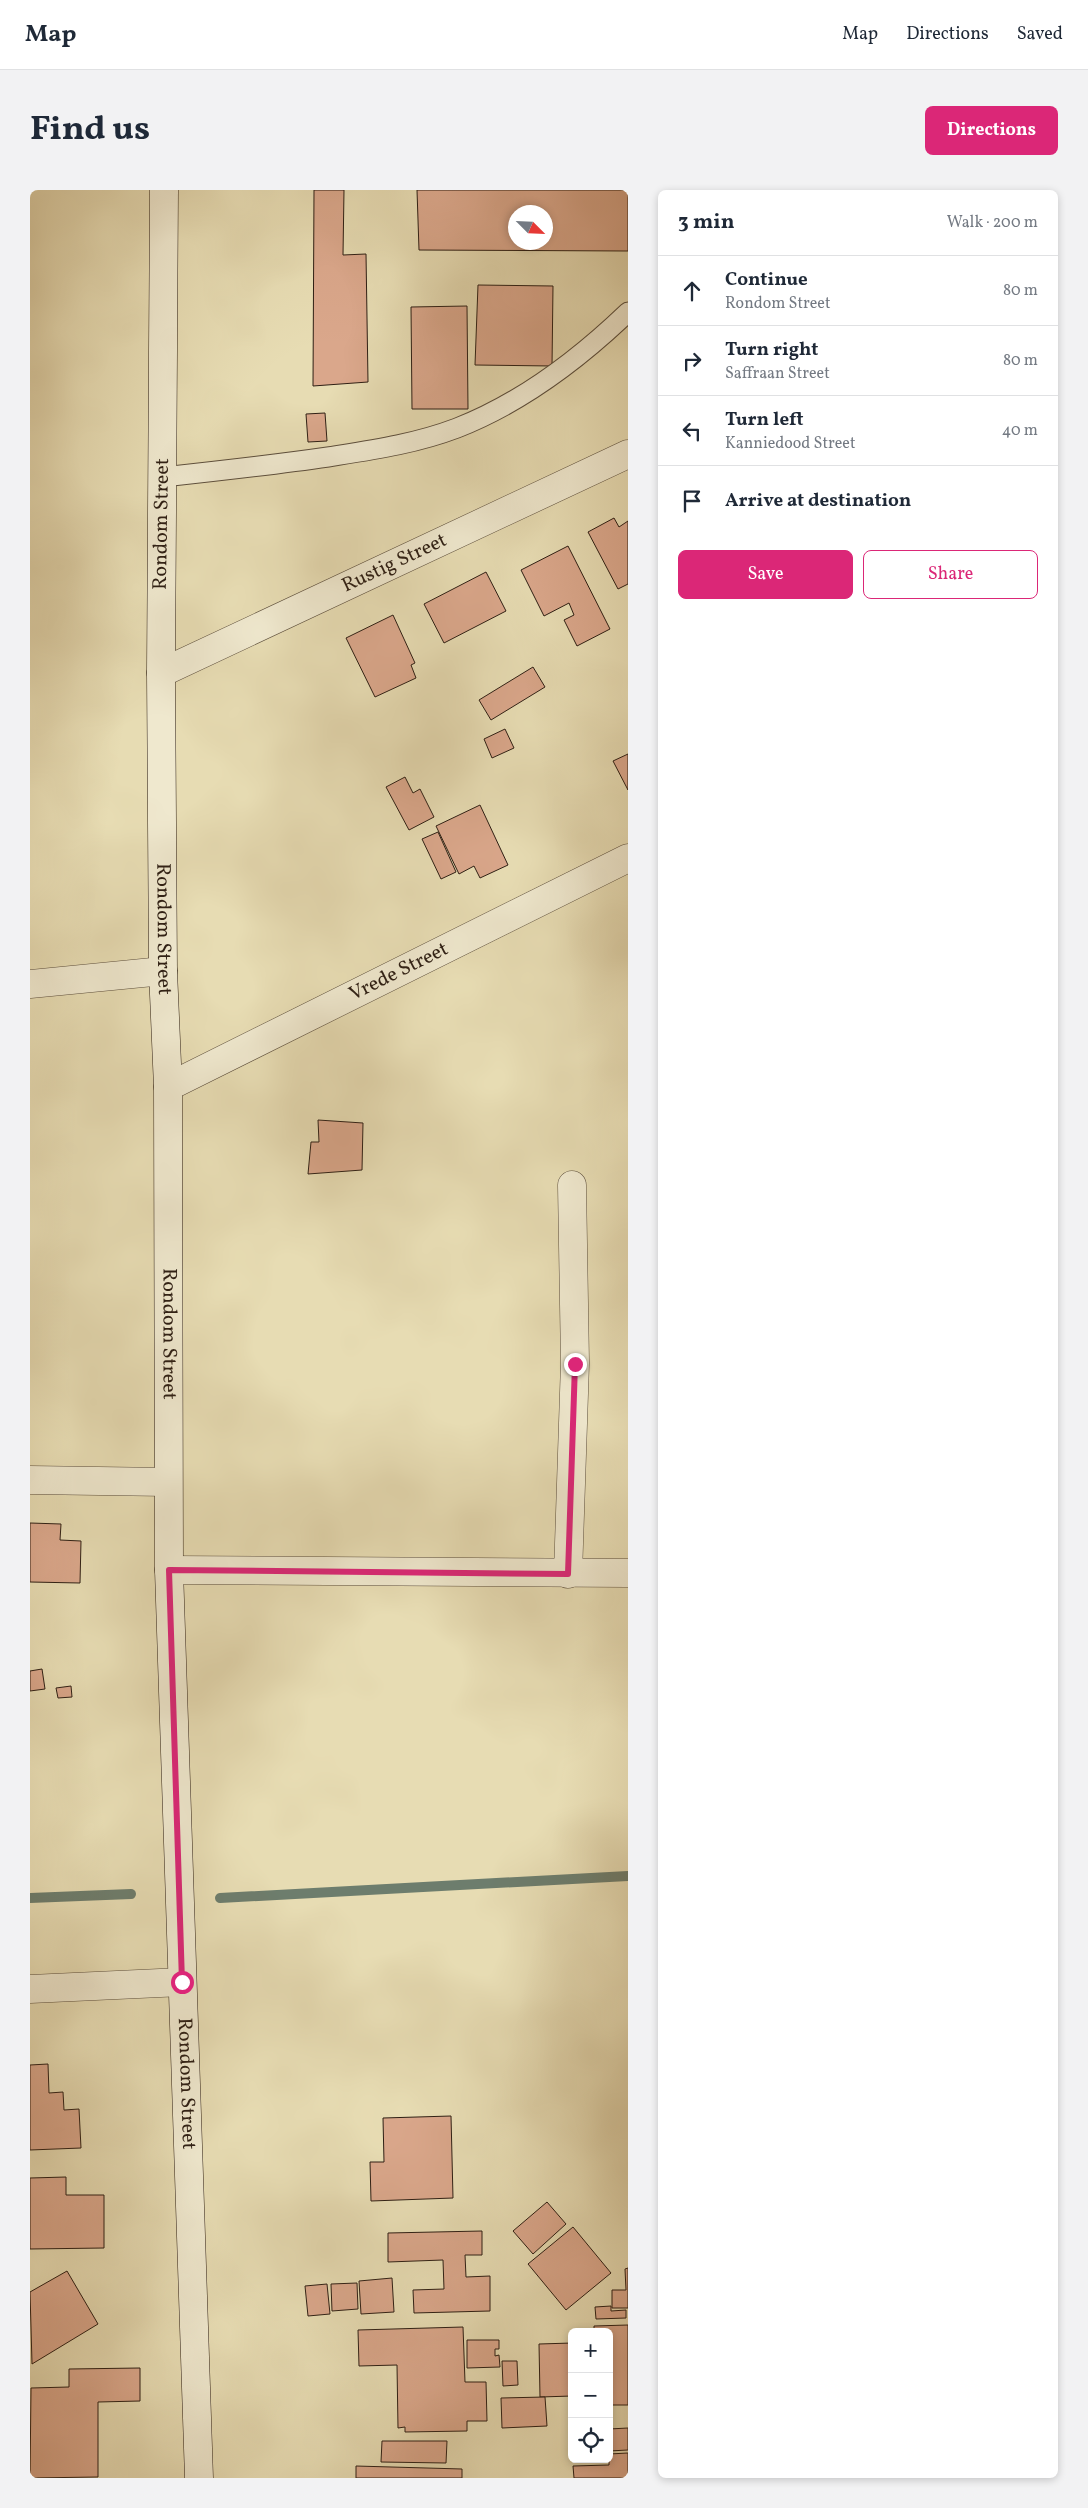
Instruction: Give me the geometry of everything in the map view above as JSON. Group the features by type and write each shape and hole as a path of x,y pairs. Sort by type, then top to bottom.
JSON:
{"street":[{"name":"Rondom Street","path":"164,190 161,673 164,971 168,1087 167,1482 199,2478"},
{"name":"Rustig Street","path":"161,673 628,454"},
{"name":"Vrede Street","path":"168,1087 628,858"},
{"path":"30,984 164,971"},
{"path":"568,1574 575,1364 572,1185"},
{"path":"30,1480 167,1482"},
{"path":"169,1570 628,1573"},
{"path":"30,1989 182,1982"}],"lane":[{"path":"163,477 260,467 373,450 418,441 458,427 524,395 568,364 628,312"}],"building":[{"path":"314,190 344,190 343,255 366,254 368,382 313,386"},
{"path":"417,190 628,190 628,251 419,250"},
{"path":"478,285 553,286 552,366 475,365"},
{"path":"467,306 468,409 412,409 411,307"},
{"path":"325,413 327,441 308,442 306,414"},
{"path":"614,518 619,527 628,521 628,584 618,589 588,532"},
{"path":"568,546 610,629 577,646 564,620 574,615 569,603 544,616 521,570"},
{"path":"486,572 506,611 444,643 424,604"},
{"path":"393,615 415,663 411,665 416,678 375,697 346,638"},
{"path":"533,667 545,687 491,720 479,700"},
{"path":"505,729 514,748 492,758 484,739"},
{"path":"628,754 628,790 613,761"},
{"path":"405,777 413,793 420,789 434,817 409,830 386,787"},
{"path":"480,805 508,865 480,878 474,866 459,874 436,826"},
{"path":"438,832 456,872 441,879 422,839"},
{"path":"318,1120 363,1123 362,1170 308,1174 311,1142 319,1142"},
{"path":"30,1523 61,1524 60,1540 81,1541 80,1583 30,1582"},
{"path":"42,1669 45,1689 30,1691 30,1671"},
{"path":"71,1686 72,1697 58,1698 56,1688"},
{"path":"48,2064 49,2093 63,2092 64,2110 79,2109 81,2148 30,2150 30,2065"},
{"path":"451,2116 453,2198 371,2201 370,2162 384,2162 383,2118"},
{"path":"66,2177 66,2195 104,2195 104,2248 30,2249 30,2178"},
{"path":"547,2202 566,2224 533,2254 513,2231"},
{"path":"573,2227 611,2273 566,2310 528,2264"},
{"path":"482,2231 482,2255 465,2255 466,2277 490,2276 490,2311 414,2313 413,2290 444,2289 443,2260 388,2262 388,2233"},
{"path":"628,2268 628,2308 612,2308 612,2290 626,2290 625,2269"},
{"path":"67,2271 98,2324 32,2364 30,2292"},
{"path":"392,2278 394,2312 361,2314 359,2281"},
{"path":"357,2283 358,2309 332,2311 331,2284"},
{"path":"327,2284 330,2314 308,2316 305,2286"},
{"path":"611,2306 611,2311 626,2310 626,2318 596,2319 595,2307"},
{"path":"628,2325 628,2405 613,2405 613,2328 594,2328 594,2326"},
{"path":"463,2327 465,2382 486,2382 487,2421 467,2421 467,2431 405,2432 405,2427 398,2428 397,2365 359,2366 358,2330"},
{"path":"467,2340 499,2340 499,2349 495,2349 495,2356 499,2355 500,2367 467,2368"},
{"path":"568,2343 568,2396 540,2397 539,2344"},
{"path":"502,2361 517,2361 518,2385 503,2386"},
{"path":"140,2368 140,2401 98,2402 98,2477 30,2478 31,2388 69,2387 69,2369"},
{"path":"545,2397 547,2426 502,2428 501,2398"},
{"path":"628,2428 628,2450 613,2451 613,2429"},
{"path":"382,2441 447,2441 446,2463 381,2462"},
{"path":"628,2453 628,2478 574,2478 573,2466 609,2465 609,2463 613,2463 613,2454"},
{"path":"356,2466 462,2469 462,2478 356,2478"}],"waterway":[{"path":"220,1898 628,1876"},
{"path":"30,1898 131,1894"}],"route":[{"path":"182,1982 169,1570 568,1574 575,1364"}]}
